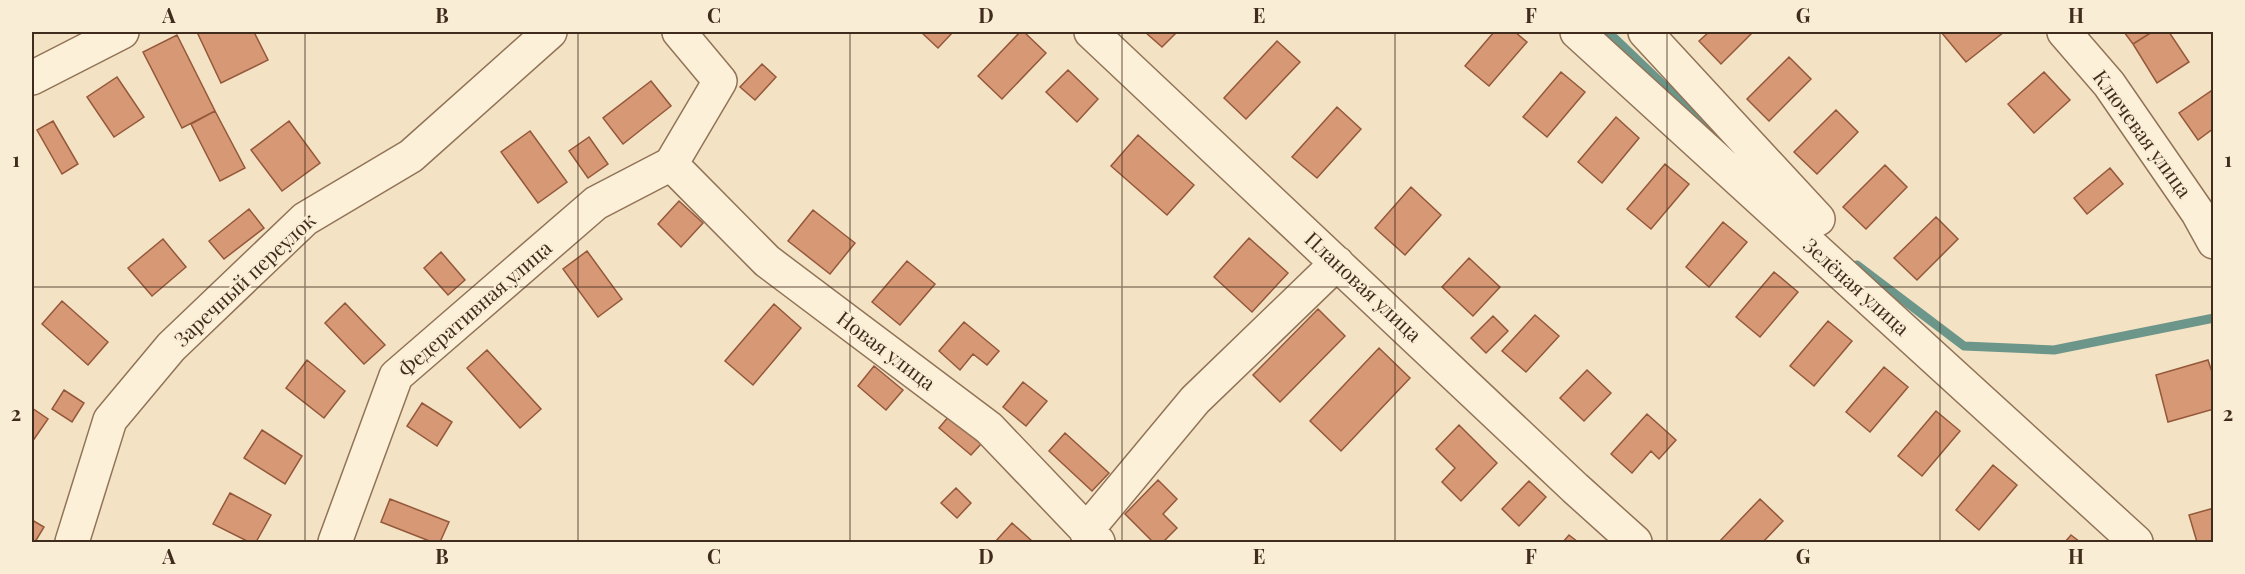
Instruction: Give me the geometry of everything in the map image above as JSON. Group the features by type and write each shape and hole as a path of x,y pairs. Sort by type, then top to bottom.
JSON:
{"street":[{"path":"32,78 122,32"},
{"name":"Заречный переулок","path":"72,543 110,420 171,347 305,219 411,156 550,32"},
{"path":"671,164 720,81 679,32"},
{"name":"Плановая улица","path":"1091,32 1635,543"},
{"name":"Зелёная улица","path":"1576,32 2136,543"},
{"name":"Зелёная улица","path":"1645,32 1818,219"},
{"name":"Ключевая улица","path":"2064,32 2109,84 2198,213 2214,242"},
{"name":"Новая улица","path":"671,164 767,261 989,428 1092,537"},
{"name":"Федеративная улица","path":"335,543 396,376 596,203 671,164"},
{"path":"1092,537 1195,400 1337,263"}],"building":[{"path":"197,32 254,32 268,60 221,83"},
{"path":"921,32 953,32 938,48"},
{"path":"1020,32 1024,32 1046,53 1002,99 978,76"},
{"path":"1145,32 1177,32 1162,47"},
{"path":"1494,32 1515,32 1527,42 1489,86 1465,66"},
{"path":"1709,32 1753,32 1721,64 1699,41"},
{"path":"1941,32 2004,32 1966,62"},
{"path":"2124,32 2152,32 2133,44"},
{"path":"2152,32 2169,32 2189,62 2157,83 2133,44"},
{"path":"177,35 215,111 182,128 143,52"},
{"path":"1277,41 1300,62 1246,119 1224,98"},
{"path":"1789,57 1811,79 1769,121 1747,99"},
{"path":"762,64 776,77 755,100 740,87"},
{"path":"1068,70 1098,99 1077,122 1046,92"},
{"path":"1561,72 1585,92 1547,137 1523,117"},
{"path":"2044,72 2070,100 2034,133 2008,104"},
{"path":"117,77 144,117 114,137 87,97"},
{"path":"651,81 671,106 623,144 603,118"},
{"path":"2214,89 2214,128 2198,140 2179,113"},
{"path":"1337,107 1361,129 1317,178 1292,157"},
{"path":"1836,110 1858,132 1817,174 1794,152"},
{"path":"215,111 245,168 220,181 191,124"},
{"path":"1616,117 1639,138 1602,183 1578,162"},
{"path":"53,121 78,164 62,174 37,130"},
{"path":"289,121 320,163 282,191 251,150"},
{"path":"530,131 567,182 538,203 501,152"},
{"path":"1138,135 1194,185 1167,215 1111,166"},
{"path":"589,137 608,164 588,178 569,151"},
{"path":"1665,164 1689,184 1651,229 1627,209"},
{"path":"1885,165 1907,187 1866,229 1843,207"},
{"path":"2110,168 2123,184 2087,214 2074,198"},
{"path":"1411,187 1441,215 1405,255 1375,228"},
{"path":"679,201 703,223 681,247 658,224"},
{"path":"249,209 264,228 224,259 209,241"},
{"path":"813,210 855,243 830,274 788,241"},
{"path":"1936,217 1958,239 1917,280 1894,258"},
{"path":"1723,222 1747,242 1709,287 1686,267"},
{"path":"1249,238 1288,273 1252,312 1214,277"},
{"path":"163,239 186,267 152,296 128,268"},
{"path":"587,251 622,299 598,317 563,269"},
{"path":"441,252 465,280 448,295 424,268"},
{"path":"1469,258 1500,287 1473,316 1442,287"},
{"path":"907,261 935,284 900,325 872,302"},
{"path":"1774,272 1798,292 1760,337 1736,317"},
{"path":"62,301 108,342 88,365 42,324"},
{"path":"345,303 385,345 364,364 325,323"},
{"path":"774,304 801,328 753,385 725,361"},
{"path":"1318,309 1345,336 1280,402 1253,375"},
{"path":"1535,315 1559,336 1526,372 1502,351"},
{"path":"1493,316 1508,331 1486,353 1471,338"},
{"path":"1828,321 1852,341 1814,386 1790,366"},
{"path":"964,322 999,351 987,365 973,354 960,370 939,351"},
{"path":"1379,348 1410,378 1341,451 1310,421"},
{"path":"487,350 541,409 520,428 467,368"},
{"path":"307,360 345,391 324,418 286,388"},
{"path":"2208,360 2214,378 2214,409 2168,422 2156,375"},
{"path":"874,366 903,390 886,410 858,386"},
{"path":"1884,367 1908,387 1870,432 1846,412"},
{"path":"1587,370 1611,393 1584,421 1560,398"},
{"path":"1023,382 1047,401 1026,426 1003,407"},
{"path":"64,390 84,403 72,422 52,409"},
{"path":"422,403 452,422 437,446 407,426"},
{"path":"32,408 48,419 32,442"},
{"path":"1936,411 1960,431 1922,476 1898,456"},
{"path":"1647,414 1676,440 1659,459 1651,451 1632,473 1611,454"},
{"path":"949,416 981,444 971,455 939,428"},
{"path":"1459,425 1497,463 1461,501 1442,482 1455,468 1436,449"},
{"path":"262,430 302,456 285,484 244,458"},
{"path":"1065,433 1109,473 1092,491 1049,451"},
{"path":"1993,465 2017,485 1979,530 1956,510"},
{"path":"1158,480 1177,499 1163,514 1177,528 1163,542 1153,542 1125,514"},
{"path":"1529,481 1546,497 1519,526 1502,509"},
{"path":"956,488 971,503 957,518 941,503"},
{"path":"230,493 271,515 256,542 249,542 213,524"},
{"path":"390,499 449,522 440,542 432,542 381,522"},
{"path":"1760,499 1783,521 1763,542 1719,542"},
{"path":"2214,508 2214,542 2197,542 2189,515"},
{"path":"32,520 44,527 35,542 32,542"},
{"path":"1012,523 1032,541 995,542"},
{"path":"1569,535 1578,542 1563,542"},
{"path":"2071,535 2080,542 2065,542"}],"waterway":[{"path":"1608,32 1740,158"},
{"path":"1857,265 1964,346 2054,350 2214,318"}]}
